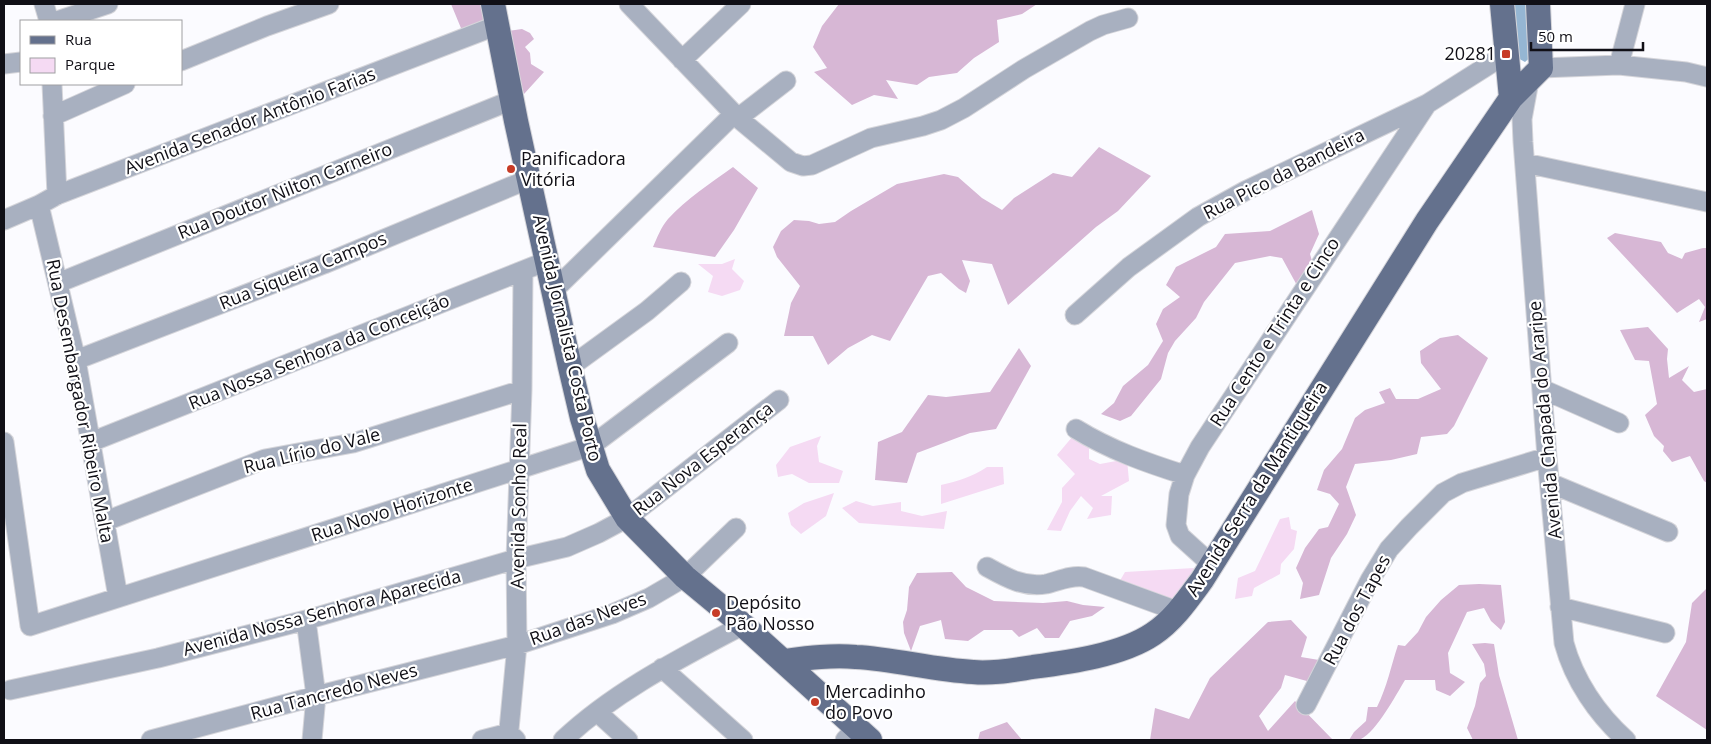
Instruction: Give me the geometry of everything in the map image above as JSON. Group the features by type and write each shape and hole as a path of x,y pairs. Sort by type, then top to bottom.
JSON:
{"main road":[{"path":"1502,4 1511,98"},
{"name":"Avenida Chapada do Araripe","path":"1535,75 1538,4"},
{"name":"Avenida Jornalista Costa Porto","path":"496,14 512,100 553,291 582,418 598,470 627,518 685,578 784,661 857,736"},
{"path":"1511,98 1535,75"},
{"name":"Avenida Serra da Mantiqueira","path":"784,661 824,656 857,657 949,670 1002,672 1073,662 1123,648 1155,633 1177,611 1202,580 1427,221 1511,98"}],"street":[{"path":"44,4 49,20"},
{"path":"60,20 108,4"},
{"path":"182,61 267,26 329,4"},
{"path":"629,4 736,116 791,162 803,166 812,165 871,138 941,120 964,108 1066,44 1103,25 1128,18"},
{"path":"682,60 740,4"},
{"path":"1619,65 1635,4"},
{"name":"Avenida Senador Antônio Farias","path":"4,220 57,196 496,14"},
{"name":"Rua Pico da Bandeira","path":"1075,315 1129,267 1198,216 1427,104 1506,54"},
{"path":"4,64 20,62"},
{"path":"1535,75 1619,65 1707,76"},
{"name":"Avenida Chapada do Araripe","path":"1535,75 1522,120 1547,456 1564,643 1569,664 1592,701 1607,723 1626,740"},
{"path":"553,291 736,116 786,81"},
{"path":"52,85 57,196"},
{"path":"53,116 123,85"},
{"name":"Rua Doutor Nilton Carneiro","path":"58,283 512,100"},
{"name":"Rua Cento e Trinta e Cinco","path":"1212,564 1180,536 1176,525 1177,502 1185,476 1200,446 1427,104"},
{"path":"1525,163 1707,202"},
{"name":"Rua Siqueira Campos","path":"76,360 324,264 529,179"},
{"name":"Rua Desembargador Ribeiro Malta","path":"39,205 76,360 118,597"},
{"name":"Rua Nossa Senhora da Conceição","path":"91,442 547,261"},
{"name":"Avenida Sonho Real","path":"511,738 517,645 516,560 522,390 523,272"},
{"path":"570,367 647,312 681,282"},
{"name":"Rua Novo Horizonte","path":"4,442 30,626 591,446 728,343"},
{"path":"1542,389 1619,423"},
{"name":"Rua Lírio do Vale","path":"106,521 265,459 353,443 522,390"},
{"name":"Rua Nova Esperança","path":"627,518 779,400"},
{"path":"1076,429 1106,446 1185,476"},
{"name":"Rua dos Tapes","path":"1306,705 1370,580 1389,549 1409,527 1443,493 1462,483 1547,456"},
{"path":"1550,484 1668,532"},
{"name":"Avenida Nossa Senhora Aparecida","path":"10,690 158,658 306,620 567,547 627,518"},
{"name":"Rua das Neves","path":"517,645 612,614 649,598 685,578 736,528"},
{"path":"987,567 1011,580 1031,584 1046,584 1075,576 1084,577 1177,611"},
{"path":"1560,607 1665,633"},
{"path":"306,620 316,696 312,740"},
{"path":"563,740 597,712 662,668 743,625"},
{"name":"Rua Tancredo Neves","path":"151,740 517,645"},
{"path":"662,668 743,740"},
{"path":"597,712 628,740"},
{"path":"482,740 511,738"}],"green space":[{"path":"735,259 732,269 744,281 740,290 722,296 708,292 713,276 698,264 722,264"},
{"path":"821,436 817,446 819,462 843,471 839,483 809,483 792,474 778,477 776,465 790,447"},
{"path":"1073,436 1089,446 1089,459 1100,464 1127,459 1129,481 1101,496 1112,496 1111,515 1087,519 1093,508 1081,496 1070,511 1061,531 1047,530 1062,502 1062,488 1075,474 1057,455"},
{"path":"987,467 1003,467 1004,484 941,504 941,485 965,478"},
{"path":"834,493 826,516 801,534 791,525 788,513 804,503"},
{"path":"856,501 873,506 901,502 901,511 922,516 947,511 944,529 859,523 842,508"},
{"path":"1289,517 1291,529 1297,531 1294,549 1281,564 1280,574 1254,588 1252,596 1235,599 1238,578 1255,571 1280,519"},
{"path":"1194,568 1174,605 1118,584 1125,572"}],"shaded area":[{"path":"451,4 487,4 489,18 463,33"},
{"path":"839,4 1037,4 1022,14 997,20 999,42 974,58 957,73 929,77 917,85 886,80 898,99 874,95 852,105 814,72 827,68 813,47 822,26"},
{"path":"522,29 530,33 534,39 525,47 530,53 531,64 544,72 524,94 508,31"},
{"path":"1099,147 1151,176 1118,211 1096,227 1008,305 992,264 962,260 970,281 966,293 941,273 928,276 890,341 872,335 848,348 828,365 813,336 784,336 791,303 800,286 777,257 773,247 781,231 794,220 819,224 835,222 897,184 944,174 958,177 982,198 1002,210 1014,198 1053,173 1072,177"},
{"path":"733,167 758,188 734,230 715,257 653,247 663,225 675,212"},
{"path":"1312,210 1319,234 1310,254 1314,268 1299,289 1282,258 1270,256 1235,263 1204,302 1196,318 1175,341 1168,353 1161,379 1131,416 1120,421 1101,414 1114,403 1123,386 1148,365 1163,341 1156,324 1163,309 1180,297 1166,285 1176,267 1216,247 1225,234 1270,231"},
{"path":"1615,233 1661,242 1668,253 1682,259 1685,253 1707,248 1707,319 1699,322 1705,307 1699,299 1677,313 1607,238"},
{"path":"1648,327 1668,349 1669,378 1689,366 1682,380 1694,392 1707,389 1707,483 1690,456 1672,462 1663,451 1664,446 1654,436 1645,415 1657,404 1649,361 1635,360 1620,330"},
{"path":"1458,335 1488,358 1454,426 1447,434 1421,437 1417,454 1391,460 1355,464 1346,487 1356,515 1347,534 1331,558 1319,595 1300,599 1303,583 1296,568 1305,548 1319,529 1328,527 1339,504 1330,494 1317,490 1324,470 1342,449 1355,418 1365,410 1385,403 1379,392 1390,388 1396,399 1418,399 1441,389 1421,363 1420,351 1440,338"},
{"path":"1019,348 1031,366 996,429 970,433 917,453 907,483 875,480 878,442 902,432 928,395 946,397 990,392"},
{"path":"952,572 966,587 994,601 1043,603 1067,601 1105,607 1092,616 1070,621 1059,638 1045,638 1037,628 1019,637 1012,630 984,630 968,641 945,639 941,620 920,626 911,651 904,633 903,622 907,610 909,587 917,573"},
{"path":"1459,585 1501,585 1505,622 1501,630 1491,621 1484,608 1467,612 1448,653 1450,673 1465,682 1450,696 1436,690 1435,680 1405,680 1373,729 1361,739 1349,740 1354,732 1366,721 1368,707 1377,707 1398,645 1405,646 1418,632 1426,617 1441,600"},
{"path":"1707,588 1707,730 1656,696 1686,642 1692,603"},
{"path":"1291,620 1307,637 1301,657 1325,661 1314,683 1285,675 1281,688 1259,716 1268,731 1295,701 1333,740 1150,740 1155,708 1189,719 1210,678 1268,622"},
{"path":"1472,644 1494,644 1499,675 1518,740 1473,740 1467,728 1475,706 1480,683 1486,676 1484,664"},
{"path":"1007,722 1022,740 978,740 980,732"}],"water":[{"path":"1509,4 1530,4 1533,55 1525,62 1514,56"}],"place":[{"name":"20281","path":"1506,54"},
{"name":"Panificadora Vitória","path":"511,169"},
{"name":"Depósito Pão Nosso","path":"716,613"},
{"name":"Mercadinho do Povo","path":"815,702"}]}
